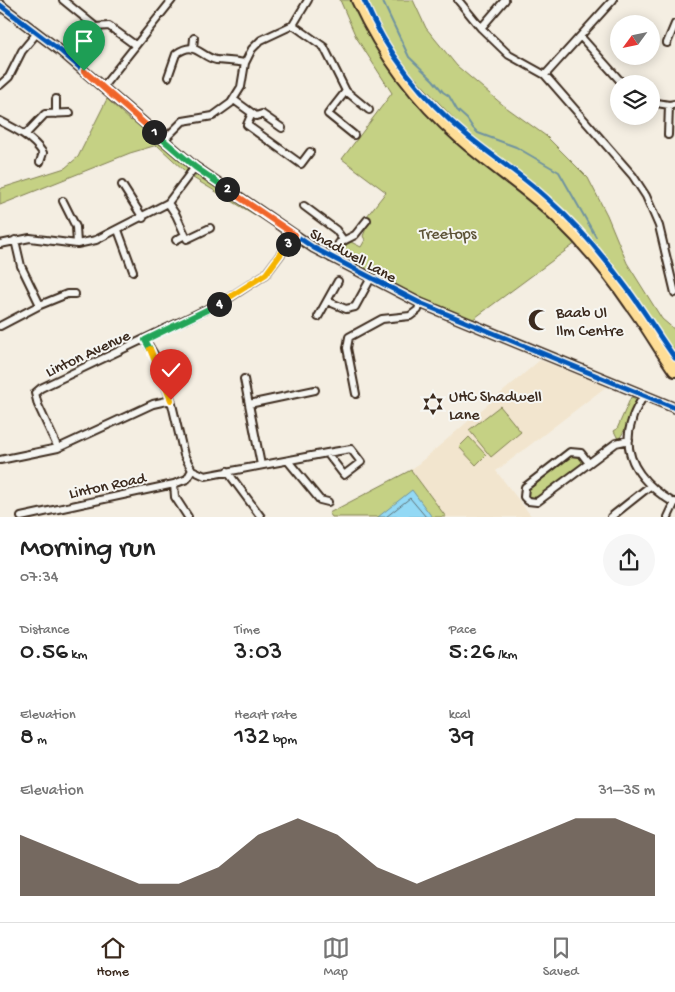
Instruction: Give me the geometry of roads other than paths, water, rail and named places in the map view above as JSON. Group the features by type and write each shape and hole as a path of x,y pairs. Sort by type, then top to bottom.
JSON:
{"highway":[{"path":"358,0 388,58 417,95 457,135 530,192 575,234 631,303 675,370"}],"street":[{"path":"63,0 96,27 109,26 135,46"},
{"path":"102,88 172,0"},
{"path":"163,141 183,121 218,114 234,100 241,88 245,63 252,49 260,40 293,25 308,0"},
{"path":"458,0 481,28 509,54 545,75 633,176 646,196 659,226 675,294"},
{"path":"481,28 505,0"},
{"path":"545,75 582,37 613,0"},
{"name":"Shadwell Lane","path":"0,6 37,33 195,167 331,258 420,303 644,395 672,404"},
{"path":"667,43 675,24"},
{"path":"293,25 324,47 346,91 369,110"},
{"path":"80,46 96,27"},
{"path":"0,84 9,77 22,51 37,33"},
{"path":"582,37 615,75"},
{"path":"193,48 194,38"},
{"path":"168,76 176,54 187,48 193,48 213,59 245,63"},
{"path":"346,91 328,114 354,135"},
{"path":"56,99 56,114"},
{"path":"234,100 256,116 262,114 282,128"},
{"path":"668,135 672,104"},
{"path":"25,135 46,114 70,113"},
{"path":"252,113 247,124 301,164 310,152"},
{"path":"0,121 25,135 43,153 40,162"},
{"path":"0,244 30,238 77,244 96,240 143,218 168,203 195,167"},
{"path":"122,185 143,218"},
{"path":"63,201 76,227 77,244"},
{"path":"168,203 176,215 187,240"},
{"path":"304,206 336,230 344,240"},
{"path":"331,258 339,243 355,235 367,220"},
{"path":"176,240 187,240 210,228"},
{"path":"118,230 133,271"},
{"name":"Linton Avenue","path":"58,448 38,406 35,393 226,300 266,274 295,235"},
{"path":"16,240 20,266 40,305"},
{"path":"327,301 346,309 355,307 371,278"},
{"path":"318,316 338,281"},
{"path":"0,326 40,305 67,294 75,294"},
{"path":"356,394 347,348 349,337 382,319 410,316 418,310 420,303"},
{"path":"145,340 155,356 171,400 184,455 192,470 205,476 227,471 288,461 327,453 351,449 361,462 344,475 327,453"},
{"path":"244,379 261,465"},
{"path":"250,404 315,390"},
{"path":"644,395 632,419 629,440 633,461 643,480 675,502 668,517"},
{"path":"0,460 58,448 153,404 171,400"},
{"path":"588,462 581,453 570,452 525,487 524,496 531,503 537,502 588,462 616,443 629,440"},
{"path":"288,461 320,500 328,502"},
{"name":"Linton Road","path":"21,517 174,484 187,479 192,470"},
{"path":"227,471 262,517"},
{"path":"174,484 175,497 188,517"},
{"path":"611,517 650,486"}],"water":[{"path":"412,490 432,517 378,517"}],"waterway":[{"path":"382,0 409,57 449,96 457,110 473,128 478,133 516,147 559,172 596,237"}],"place":[{"name":"Baab Ul Ilm Centre","path":"539,320"},
{"name":"UHC Shadwell Lane","path":"433,404"}],"park label":[{"name":"Treetops","path":"448,232"}]}
